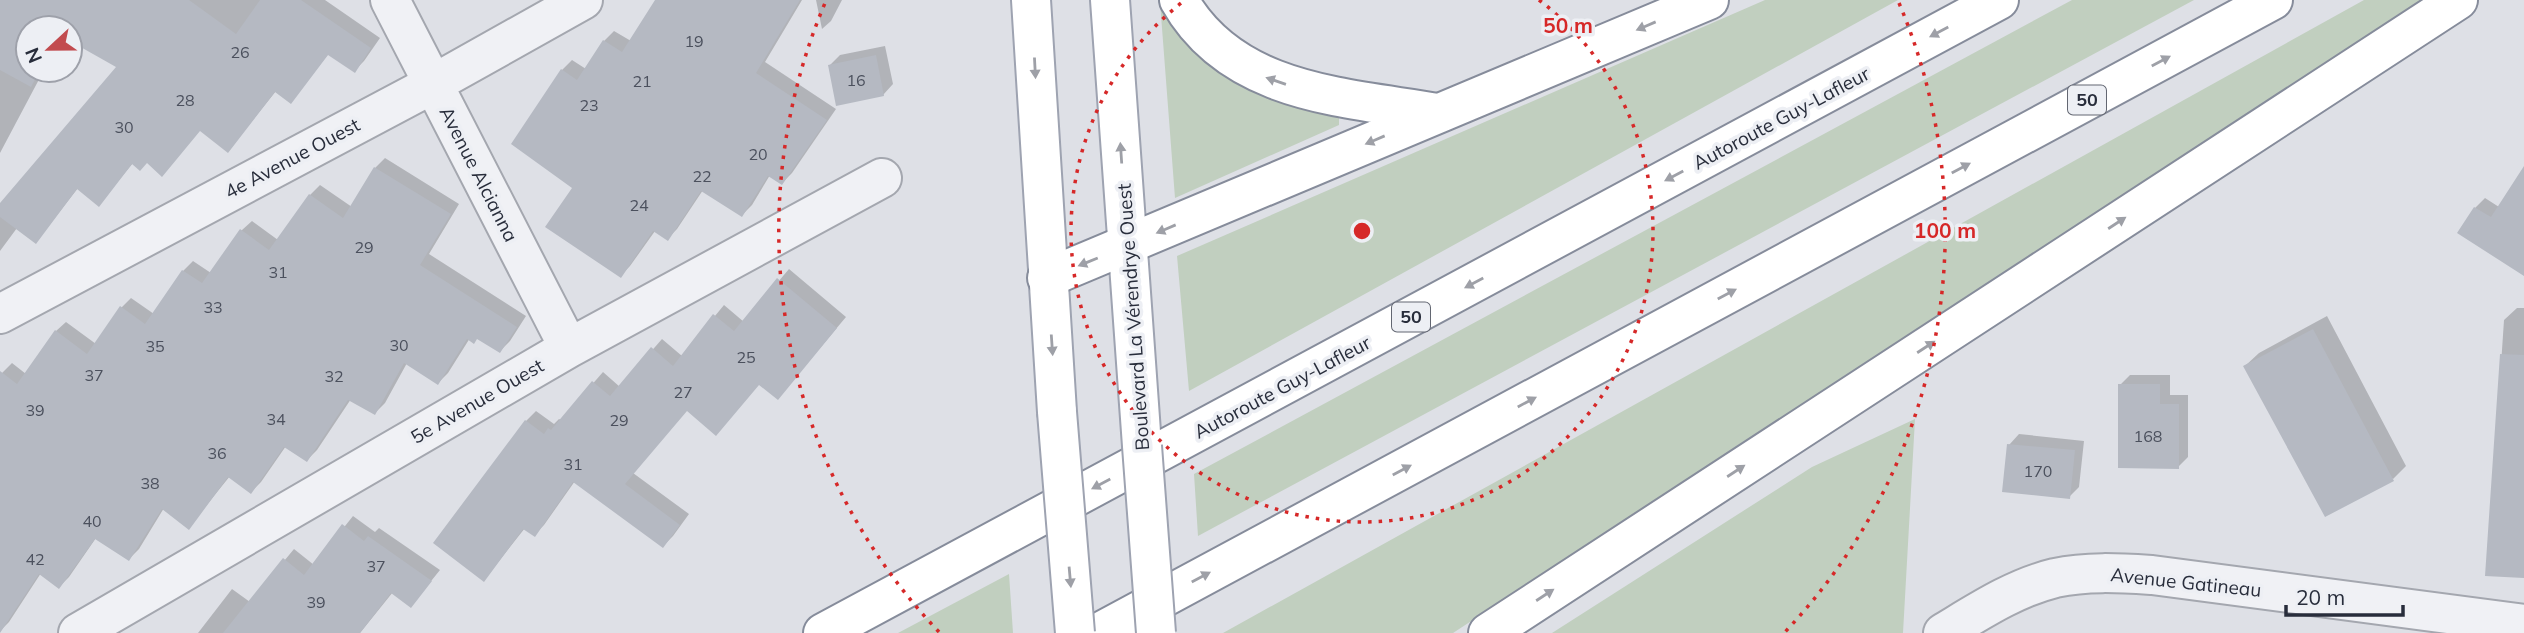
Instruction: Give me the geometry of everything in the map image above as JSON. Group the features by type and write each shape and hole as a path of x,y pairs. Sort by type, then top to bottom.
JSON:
{"main road":[{"path":"1031,0 1056,412 1075,633"},
{"name":"Boulevard La Vérendrye Ouest","path":"1110,0 1156,633"},
{"path":"1179,0 1209,39 1233,59 1256,73 1309,90 1438,113"},
{"path":"1047,278 1709,0"},
{"name":"Autoroute Guy-Lafleur","path":"823,633 1999,0"},
{"name":"50","path":"1098,633 2273,0"},
{"path":"1488,633 2458,0"}],"street":[{"name":"Avenue Alcianna","path":"390,0 569,348"},
{"name":"4e Avenue Ouest","path":"0,314 433,84 583,0"},
{"name":"5e Avenue Ouest","path":"78,633 569,348 882,178"},
{"name":"Avenue Gatineau","path":"1943,633 2014,593 2054,578 2101,572 2152,575 2524,624"}],"green space":[{"path":"1765,0 1898,0 1189,391 1177,256"},
{"path":"2072,0 2194,0 1198,536 1194,474"},
{"path":"2364,0 2422,0 1453,633 1223,633"},
{"path":"1160,2 1175,31 1209,65 1249,90 1287,104 1339,117 1339,125 1175,198"},
{"path":"1915,419 1903,633 1552,633 1812,467"},
{"path":"1009,574 1013,633 898,633"}],"building":[{"path":"0,0 189,0 236,34 260,0 301,0 371,48 355,73 328,55 291,104 275,92 228,153 200,131 162,177 147,163 140,171 132,164 99,207 77,189 36,244 0,217 0,203 116,67 84,49 84,14 14,14 14,78 0,70"},
{"path":"655,0 800,0 756,73 827,120 782,185 768,176 742,217 701,191 668,241 653,231 621,278 545,227 572,188 511,144 561,69 577,80 603,40 622,52"},
{"path":"876,55 884,96 836,106 828,65"},
{"path":"2524,166 2524,276 2457,233 2474,207 2491,217"},
{"path":"374,167 451,214 420,265 517,327 500,353 477,339 474,344 467,339 438,385 404,363 375,415 348,400 307,462 284,447 251,494 228,477 189,530 162,509 129,561 95,539 59,589 39,574 0,633 0,371 17,384 55,330 87,354 120,306 145,324 182,270 202,283 240,229 269,250 309,194 343,218"},
{"path":"777,278 837,328 778,400 759,385 716,436 687,411 625,484 680,525 663,548 573,482 535,537 523,529 484,582 433,543 525,420 544,434 548,428 551,430 592,381 610,396 651,347 673,366 713,314 734,331"},
{"path":"2313,329 2394,481 2325,517 2243,366"},
{"path":"2500,354 2524,355 2524,578 2485,576"},
{"path":"2118,384 2160,384 2160,404 2179,404 2179,469 2118,468"},
{"path":"2007,444 2075,450 2070,499 2002,492"},
{"path":"342,524 364,541 368,536 432,581 411,608 391,593 360,633 223,633 283,558 304,575"}]}
